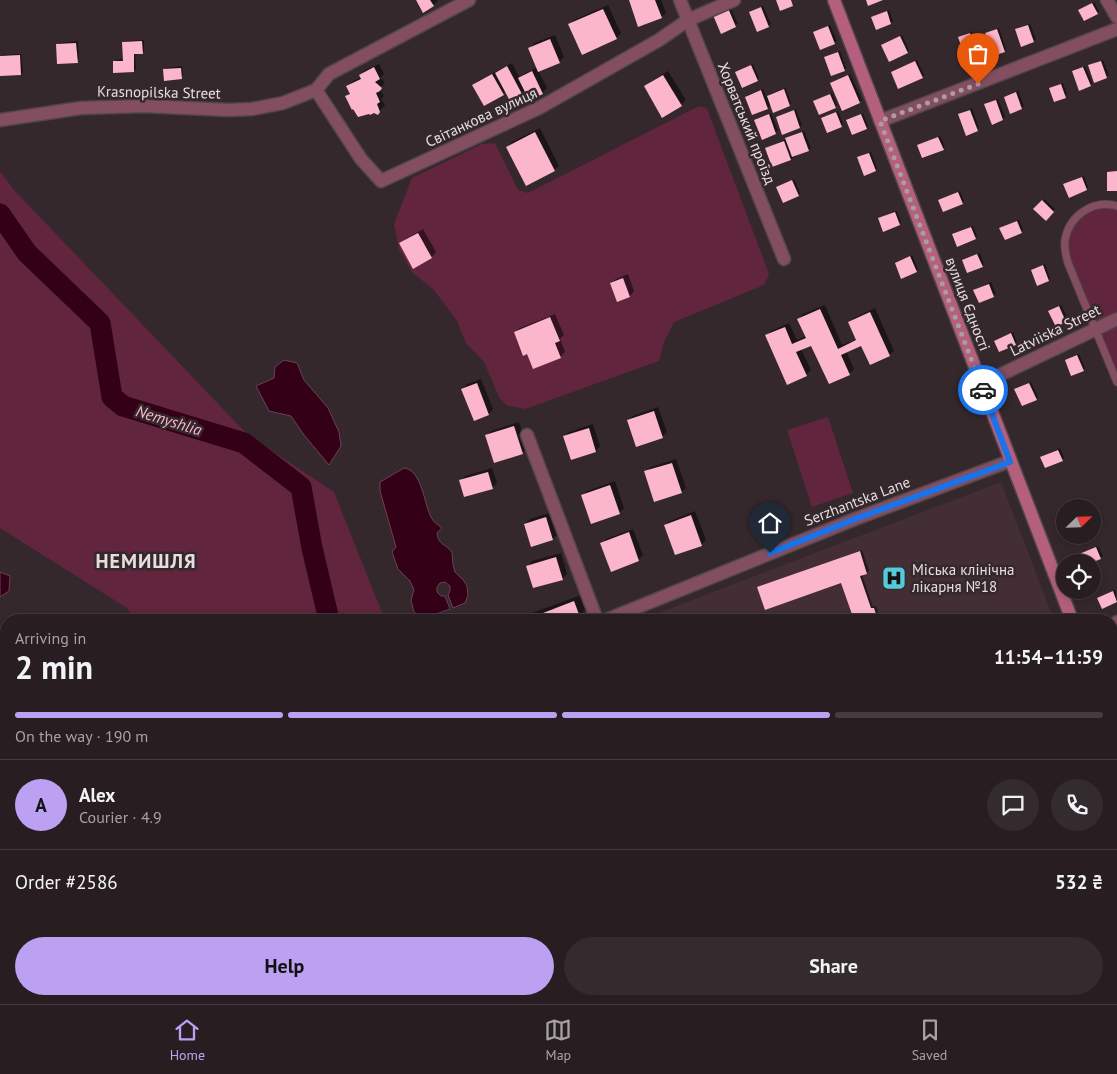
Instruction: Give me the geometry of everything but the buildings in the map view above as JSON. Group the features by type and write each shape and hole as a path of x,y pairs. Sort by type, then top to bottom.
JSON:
{"main road":[{"name":"вулиця Єдності","path":"834,0 1070,614"}],"street":[{"path":"316,90 328,74 469,0"},
{"name":"Хорватський проїзд","path":"680,0 784,259"},
{"path":"688,20 734,0"},
{"path":"1107,0 1117,17"},
{"name":"Світанкова вулиця","path":"316,90 360,159 381,181 539,108 660,40 688,20"},
{"path":"880,121 1117,29"},
{"name":"Krasnopilska Street","path":"0,120 92,107 144,106 252,110 283,103 316,90"},
{"name":"Latviiska Street","path":"981,384 1117,318"},
{"path":"527,435 595,614"},
{"name":"Serzhantska Lane","path":"621,614 855,519 1010,462"}],"lane":[{"path":"1117,206 1100,204 1080,213 1067,231 1065,242 1068,263 1117,382"}],"shaded area":[{"path":"701,106 707,109 769,274 764,285 674,322 664,342 659,361 525,409 506,405 499,397 484,362 466,343 457,321 434,290 412,272 399,249 394,224 412,178 482,144 495,143 518,190 528,193"},
{"path":"0,171 14,190 247,434 334,492 383,614 130,614 127,608 0,528"},
{"path":"1117,206 1117,382 1068,263 1067,231 1090,207"},
{"path":"284,360 297,363 304,380 328,408 339,432 341,446 329,465 291,416 269,411 256,386 274,378 275,367"},
{"path":"828,417 853,493 812,507 787,430"},
{"path":"404,468 410,470 415,475 422,488 432,519 442,528 437,533 439,540 452,552 455,572 467,586 468,595 465,603 453,608 448,595 450,586 445,582 440,583 437,587 437,592 441,596 445,596 450,609 435,614 418,614 414,612 411,600 414,590 410,581 398,569 392,552 396,547 380,491 380,482"},
{"name":"Міська клінічна лікарня №18","path":"1001,482 1052,614 656,614"},
{"path":"0,572 10,576 9,591 0,597"}],"waterway":[{"name":"Nemyshlia","path":"0,214 27,253 100,323 112,397 123,406 244,443 301,487 312,548 328,614"}],"way so far":[{"path":"978,84 880,121 983,390"}],"place":[{"name":"Міська клінічна лікарня №18","path":"894,578"}],"district":[{"name":"НЕМИШЛЯ","path":"146,561"}],"route":[{"path":"770,553 855,519 1010,462 983,390"}]}
